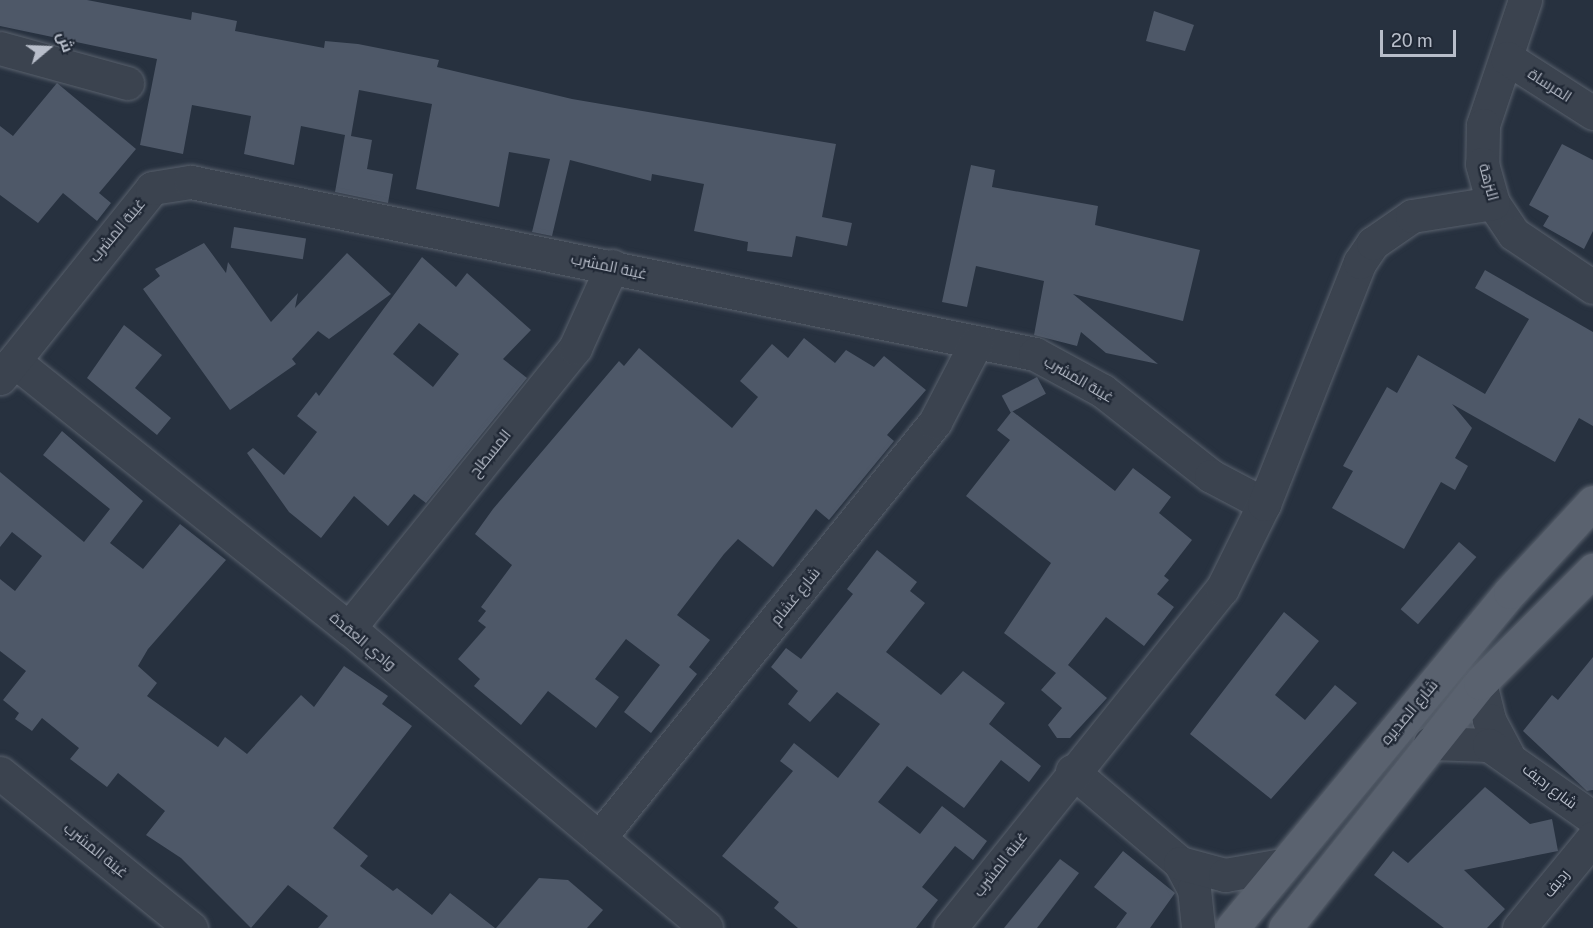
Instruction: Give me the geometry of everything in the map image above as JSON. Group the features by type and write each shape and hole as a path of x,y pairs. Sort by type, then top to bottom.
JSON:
{"main road":[{"name":"شارع الصديره","path":"1232,928 1509,592 1593,502"},
{"path":"1285,928 1480,683 1593,570"}],"street":[{"name":"النزهة","path":"1525,0 1484,125 1482,164 1493,202 1514,234 1593,287"},
{"path":"0,48 127,83"},
{"name":"المرساة","path":"1507,58 1593,113"},
{"name":"غينة المشرب","path":"7,370 110,236 152,188 165,182 202,184 1035,354 1095,386 1210,476 1264,504"},
{"name":"غينة المشرب","path":"950,928 1072,771 1222,589 1264,504 1360,262 1373,243 1412,216 1493,202"},
{"name":"المسطاح","path":"349,628 575,348 612,266"},
{"name":"شارع غشام","path":"599,838 935,422 976,343"},
{"name":"وادي العقدة","path":"7,370 349,628 706,928"},
{"name":"شارع رديف","path":"1480,683 1489,720 1507,754"},
{"name":"شارع رديف","path":"1430,743 1470,741 1507,754 1593,818"},
{"path":"1072,771 1180,863 1194,889 1198,928"},
{"name":"غينة المشرب","path":"0,773 191,928"},
{"name":"رديف","path":"1519,928 1593,838"},
{"path":"1180,863 1224,875 1282,865"}],"building":[{"path":"0,0 87,0 191,20 192,12 237,21 235,31 324,48 325,41 358,44 439,60 437,67 572,99 836,144 822,217 852,223 847,246 796,236 792,257 747,251 748,242 694,231 704,184 652,174 651,181 570,160 552,236 532,232 550,159 509,152 499,207 416,189 432,104 359,90 351,136 372,140 367,169 393,174 388,203 335,192 345,135 301,126 294,165 244,154 251,116 192,105 183,154 140,145 157,59 0,26"},
{"path":"1154,11 1194,25 1185,51 1146,41"},
{"path":"57,83 136,149 99,193 111,203 97,221 63,193 38,223 0,195 0,126 13,136"},
{"path":"1562,144 1593,160 1593,231 1584,249 1543,226 1549,216 1529,205"},
{"path":"971,165 995,170 992,187 1098,206 1095,225 1200,250 1183,321 1073,294 1158,364 1106,353 1081,332 1077,346 1034,335 1044,281 976,266 967,307 942,302"},
{"path":"234,227 306,238 303,259 231,248"},
{"path":"204,243 226,273 228,262 271,322 298,293 295,308 347,253 391,294 329,339 318,331 292,359 296,364 230,410 143,289 160,276 155,269"},
{"path":"422,257 456,287 467,273 531,330 503,359 527,378 426,503 414,494 388,526 354,496 321,538 289,512 247,453 253,448 284,475 317,432 297,416 316,392 319,396","holes":["419,323 459,354 433,387 393,354"]},
{"path":"1485,270 1593,332 1593,426 1579,418 1555,462 1452,404 1472,428 1455,458 1468,466 1455,490 1441,482 1404,549 1332,508 1353,471 1343,466 1387,387 1397,393 1418,355 1485,394 1529,319 1475,288"},
{"path":"124,325 162,355 135,388 171,418 157,435 87,378"},
{"path":"804,338 835,363 846,350 874,367 884,356 926,390 887,435 894,441 829,520 816,509 773,567 738,539 724,554 677,615 710,640 689,667 697,674 651,733 624,712 660,665 626,639 595,679 619,697 596,728 548,691 521,725 474,686 480,679 458,659 486,627 478,621 486,611 481,607 512,565 475,534 493,509 619,361 624,366 639,348 732,428 758,397 740,381 772,344 788,358"},
{"path":"1037,377 1046,394 1011,413 1002,396"},
{"path":"1012,411 1115,491 1133,468 1171,497 1159,513 1192,540 1164,576 1169,580 1157,594 1174,607 1144,646 1106,617 1068,665 1107,698 1070,738 1057,738 1048,725 1062,708 1041,690 1056,673 1004,633 1051,563 966,496 1010,440 997,430"},
{"path":"62,431 143,501 110,543 143,569 180,524 226,560 148,649 138,666 157,683 147,696 218,747 225,737 247,754 301,695 314,707 344,666 388,696 382,704 412,726 333,828 368,856 360,866 393,891 397,888 432,915 450,893 495,928 318,928 328,916 288,885 251,928 181,858 146,835 165,811 118,773 107,787 70,759 79,748 42,718 32,731 15,719 19,713 3,700 26,671 0,651 0,579 15,591 42,556 12,532 0,547 0,472 84,542 110,509 43,455"},
{"path":"1459,542 1476,557 1418,624 1401,609"},
{"path":"877,550 917,582 910,591 925,603 886,652 941,695 963,671 1005,703 989,724 1041,766 1029,782 1001,760 964,808 907,766 878,802 920,834 942,806 987,841 973,860 955,846 922,887 938,900 916,928 798,928 774,908 779,902 722,856 793,771 780,761 794,743 838,778 880,724 837,692 810,722 788,704 798,691 771,667 786,648 801,659 853,594 847,589"},
{"path":"1284,612 1319,641 1275,695 1305,720 1335,685 1357,703 1271,799 1190,734"},
{"path":"1593,657 1593,790 1587,791 1523,731 1552,695 1558,700"},
{"path":"1485,787 1530,824 1552,819 1558,851 1464,870 1505,909 1487,928 1444,928 1374,875 1393,851 1408,863"},
{"path":"1123,851 1175,893 1150,928 1116,928 1127,913 1094,887"},
{"path":"1060,859 1079,873 1037,928 1004,928"},
{"path":"539,878 568,880 603,910 587,928 496,928"}]}
